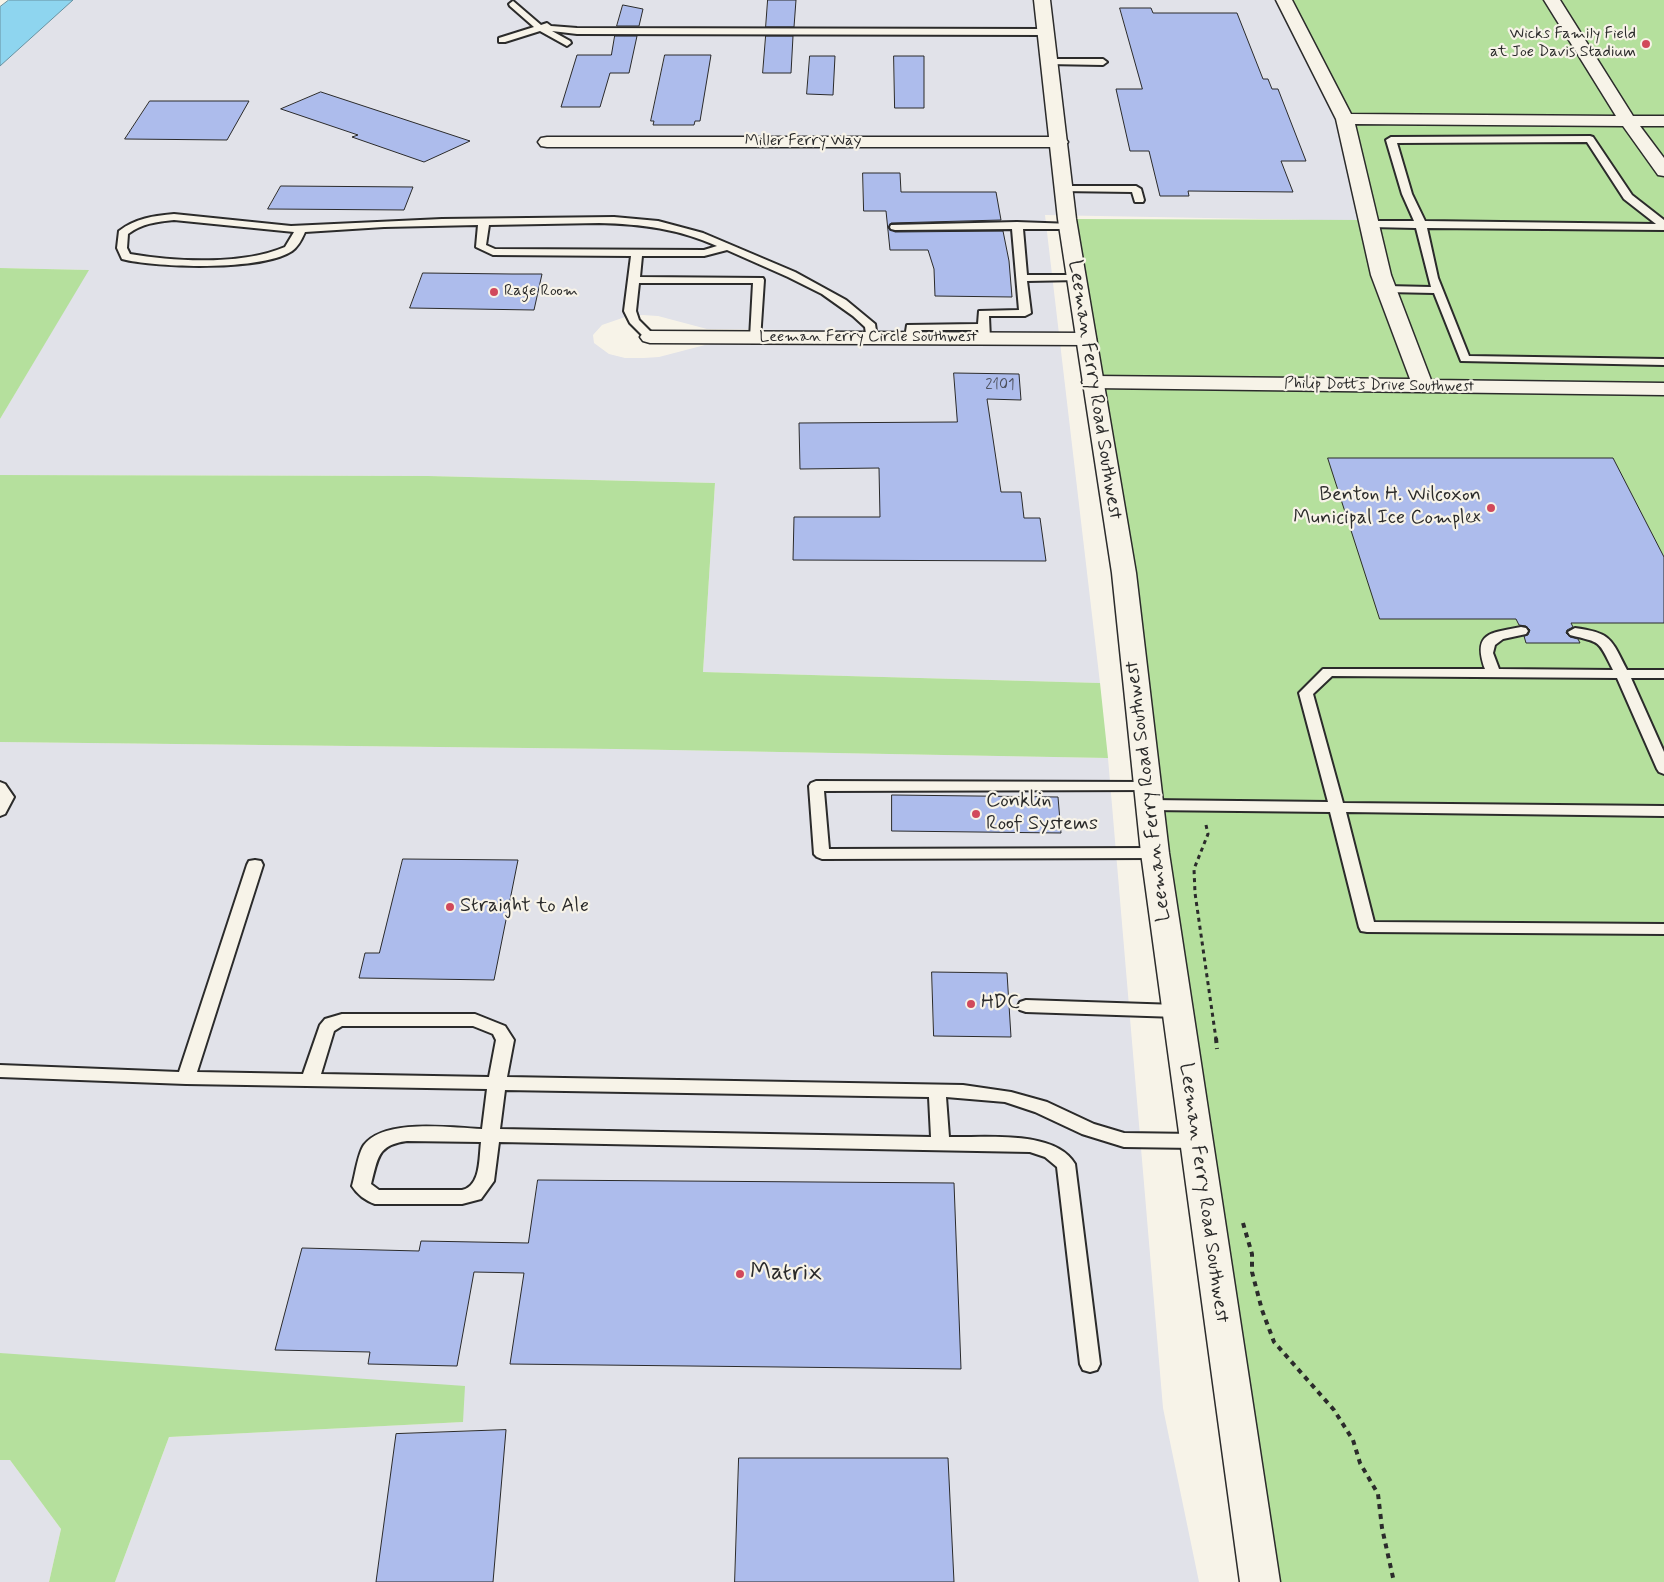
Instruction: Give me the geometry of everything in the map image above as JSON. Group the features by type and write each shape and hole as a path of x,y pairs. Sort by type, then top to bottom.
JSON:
{"street":[{"name":"Leeman Ferry Road Southwest","path":"1042,0 1068,226 1124,574 1155,853 1260,1582"},
{"path":"1284,0 1345,120 1381,276 1423,386"},
{"path":"1552,0 1628,121 1664,171"},
{"path":"1345,120 1664,121"},
{"name":"Miller Ferry Way","path":"546,142 1059,142"},
{"name":"Leeman Ferry Circle Southwest","path":"650,337 911,338 984,333 1086,340"},
{"name":"Philip Dotts Drive Southwest","path":"1093,382 1664,389"}],"lane":[{"path":"513,4 539,27 566,43"},
{"path":"502,40 539,27 582,22 681,22"},
{"path":"689,32 691,22"},
{"path":"719,43 722,22"},
{"path":"842,44 843,22"},
{"path":"539,27 577,31 1045,32"},
{"path":"1049,62 1104,62"},
{"path":"1664,226 1628,197 1590,139 1391,140 1407,194 1421,225 1437,290 1465,359 1664,362"},
{"path":"1064,189 1136,189 1139,200"},
{"path":"301,229 290,248 276,254 245,260 197,262 142,260 126,257 122,248 123,233 128,226 148,220 202,218 229,221 246,226 301,229 384,224 484,222 623,221 657,223 690,230 799,277 857,311 871,326 871,338"},
{"path":"484,222 481,247 494,252 704,253 727,246"},
{"path":"1370,224 1664,226"},
{"path":"984,333 983,313 1025,313 1017,225"},
{"path":"895,227 1068,226"},
{"path":"637,252 630,310 634,321 650,337"},
{"path":"756,338 761,270 771,266"},
{"path":"1022,278 1076,278"},
{"path":"634,280 759,280"},
{"path":"1386,289 1437,290"},
{"path":"1493,673 1486,653 1488,643 1498,636 1522,632"},
{"path":"1575,632 1589,634 1605,641 1622,674 1664,769"},
{"path":"1664,674 1328,672 1306,693 1367,927 1664,930"},
{"path":"1155,853 822,854 816,786 1148,796 1202,806 1664,811"},
{"path":"0,787 6,797 0,811"},
{"path":"186,1078 255,864"},
{"path":"1026,1006 1177,1011"},
{"path":"310,1080 326,1029 331,1023 342,1020 475,1020 499,1030 505,1040 498,1083 492,1136 485,1181 475,1194 462,1197 375,1197 361,1186 372,1149 388,1137 407,1134 492,1136 940,1144 1031,1145 1051,1152 1066,1164 1090,1364"},
{"path":"0,1071 186,1078 963,1091 1005,1096 1041,1108 1088,1129 1124,1140 1195,1141"},
{"path":"936,1090 940,1144"}],"path":[{"path":"1202,806 1208,834 1194,869 1200,932 1215,1022 1217,1058"},
{"path":"1242,1219 1252,1254 1252,1272 1262,1310 1274,1342 1334,1410 1353,1440 1360,1463 1378,1494 1382,1528 1394,1582"}],"shaded area":[{"path":"73,0 1284,0 1345,119 1369,221 1045,215 1100,683 703,672 715,483 428,476 0,475 0,419 88,270 0,268 0,66","holes":["628,316 658,316 707,329 783,330 783,342 728,342 705,345 659,357 644,358 625,358 609,354 594,343 593,335 602,325"]},
{"path":"0,742 616,749 1108,758 1163,1408 1199,1582 115,1582 169,1437 462,1422 0,1353"},
{"path":"0,1460 10,1460 61,1529 49,1582 0,1582"}],"green space":[{"path":"1284,0 1664,0 1664,1582 1260,1582 1067,219 1369,220 1345,119"},
{"path":"0,268 89,270 0,419"},
{"path":"0,475 428,476 715,483 703,672 1100,683 1108,758 616,749 0,742"},
{"path":"0,1353 465,1386 463,1422 169,1437 115,1582 49,1582 61,1529 10,1460 0,1460"}],"water":[{"path":"9,0 73,0 0,66 0,7"}],"building":[{"path":"768,0 796,0 794,27 766,27"},
{"path":"623,5 643,9 639,26 617,26"},
{"path":"1120,8 1151,8 1153,13 1237,13 1263,79 1268,79 1272,89 1278,89 1306,161 1281,161 1293,192 1188,191 1189,196 1160,196 1149,151 1130,151 1116,89 1142,89"},
{"path":"615,36 637,36 629,73 610,73 600,107 561,107 577,55 611,55"},
{"path":"766,36 793,36 791,73 763,73"},
{"path":"665,55 711,55 700,121 695,121 694,125 653,125 654,121 651,121"},
{"path":"810,56 835,56 833,95 807,94"},
{"path":"894,56 924,56 924,108 895,108"},
{"path":"321,92 470,141 424,162 352,137 358,135 281,109"},
{"path":"150,101 249,101 227,140 125,139"},
{"path":"863,173 900,173 901,192 996,192 1001,220 891,223 888,228 895,232 1003,231 1009,261 1012,297 935,296 934,269 928,250 890,250 886,211 864,211"},
{"path":"281,186 413,187 404,210 268,209"},
{"name":"Rage Room","path":"423,273 542,274 534,310 410,308"},
{"path":"954,373 1019,374 1021,400 987,399 1001,492 1021,492 1024,518 1040,518 1046,561 793,560 794,517 880,517 879,468 800,469 799,423 957,422"},
{"name":"Benton H. Wilcoxon Municipal Ice Complex","path":"1328,458 1613,458 1664,557 1664,623 1571,623 1573,627 1567,630 1566,633 1570,637 1578,639 1580,643 1526,643 1524,636 1528,635 1530,630 1526,626 1519,625 1516,619 1380,619"},
{"name":"Conklin Roof Systems","path":"892,795 1058,797 1061,833 892,831"},
{"name":"Straight to Ale","path":"403,859 518,860 494,980 359,978 365,953 379,953"},
{"name":"HDC","path":"932,972 1007,973 1011,1037 934,1036"},
{"name":"Matrix","path":"538,1180 954,1183 961,1369 510,1364 524,1273 474,1272 457,1366 368,1364 370,1352 275,1350 302,1248 419,1251 421,1241 528,1243"},
{"path":"506,1430 493,1582 376,1582 396,1434"},
{"path":"739,1458 948,1458 954,1582 735,1582"}],"place":[{"name":"Wicks Family Field at Joe Davis Stadium","path":"1646,44"},
{"name":"Rage Room","path":"494,292"},
{"name":"Benton H. Wilcoxon Municipal Ice Complex","path":"1491,508"},
{"name":"Conklin Roof Systems","path":"976,814"},
{"name":"Straight to Ale","path":"450,907"},
{"name":"HDC","path":"971,1004"},
{"name":"Matrix","path":"740,1274"}]}
